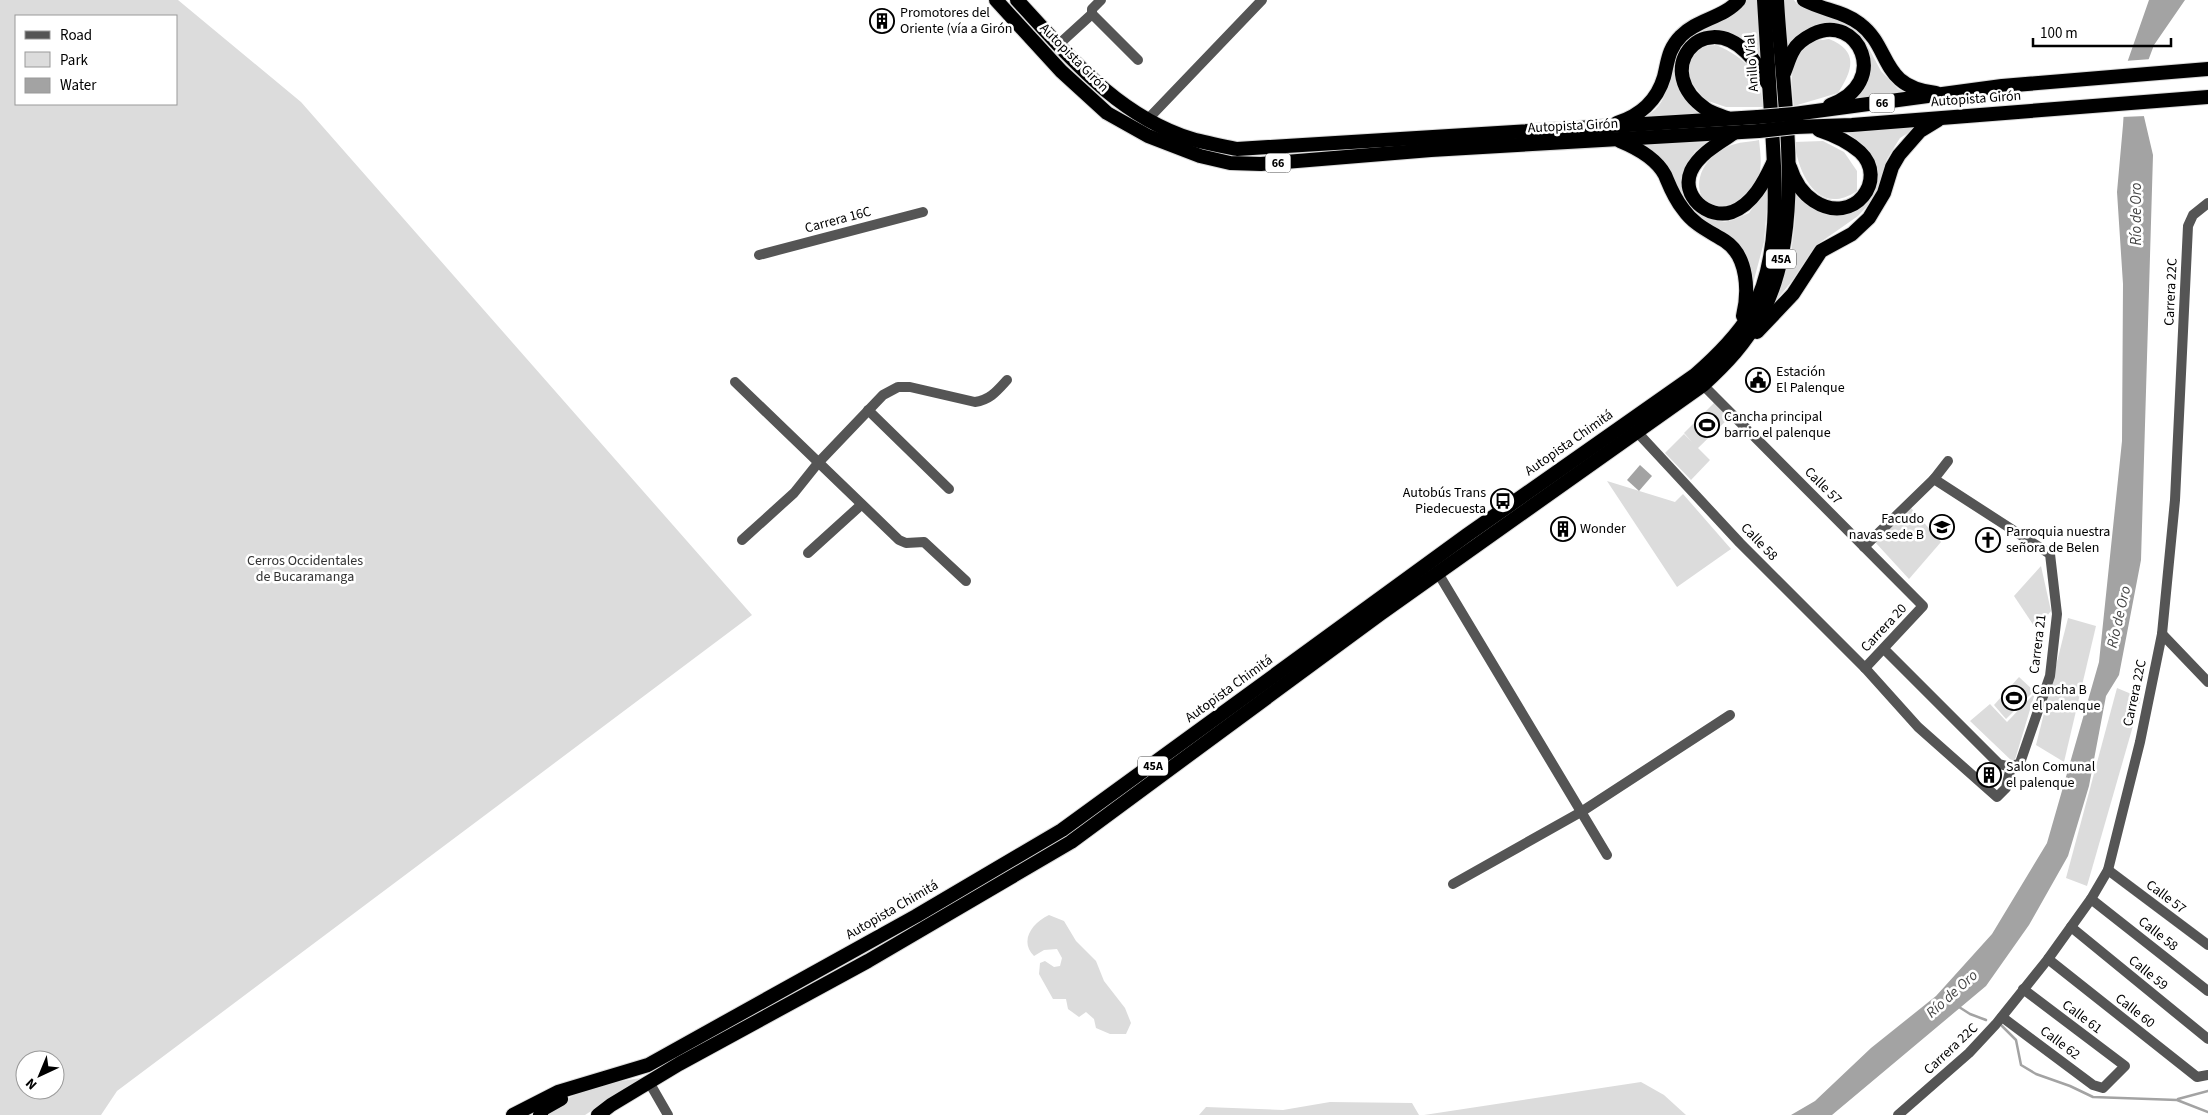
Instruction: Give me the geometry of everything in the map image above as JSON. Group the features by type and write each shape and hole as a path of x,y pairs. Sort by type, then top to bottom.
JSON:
{"highway":[{"name":"Autopista Girón","path":"996,0 1061,71 1107,113 1148,136 1200,156 1261,164 1431,150 1617,140 1733,126 1786,122 1811,127 2208,97"},
{"name":"Autopista Girón","path":"1017,0 1096,84 1119,102 1148,119 1190,138 1237,149 1603,128 1733,126"},
{"path":"1603,128 1639,113 1650,103 1659,90 1672,47 1682,34 1697,24 1724,13 1739,0"},
{"name":"Anillo Víal","path":"1764,0 1769,86 1786,122"},
{"name":"Anillo Víal","path":"1777,0 1786,122"},
{"path":"1804,0 1816,7 1848,17 1861,24 1871,36 1887,66 1898,78 1911,87 1929,92 1952,94"},
{"path":"1782,78 1793,50 1804,38 1818,32 1830,30 1843,33 1853,39 1860,49 1864,62 1863,75 1857,88 1849,97 1812,112"},
{"path":"1769,86 1755,62 1736,44 1725,39 1713,37 1702,39 1691,46 1684,55 1681,67 1682,79 1688,90 1707,110 1733,126 1705,154 1691,172 1690,190 1699,206 1710,212 1722,214 1733,212 1755,194 1773,162"},
{"name":"Autopista Girón","path":"1786,122 1812,112 2002,86 2191,72 2208,69"},
{"path":"1738,350 1793,294 1821,251 1852,234 1869,218 1884,193 1892,167 1899,155 1920,131 1941,118"},
{"name":"Autopista Chimitá","path":"598,1115 649,1082 868,961 1070,842 1438,573 1703,385 1738,350 1761,316 1780,264 1786,227 1788,158 1786,122"},
{"name":"Autopista Chimitá","path":"513,1115 546,1097 595,1080 644,1067 663,1058 916,916 1062,830 1467,535 1696,375 1728,344 1739,330 1751,311 1761,289 1771,252 1774,210 1773,162 1786,122"},
{"path":"1788,158 1793,175 1800,188 1810,199 1822,206 1845,209 1854,205 1864,196 1869,186 1870,175 1868,164 1861,153 1842,138 1811,127"},
{"path":"1617,140 1635,147 1656,164 1664,174 1669,187 1683,210 1702,228 1726,242 1735,253 1746,278 1747,292 1739,330"},
{"path":"540,1115 550,1104 595,1080"},
{"path":"591,1115 611,1105"}],"street":[{"path":"1101,0 1092,8 1092,14 1138,60"},
{"path":"1148,119 1262,0"},
{"path":"1058,45 1092,14"},
{"name":"Carrera 22C","path":"1898,1115 1969,1053 2002,1017 2092,899 2108,870 2140,742 2162,634 2175,500 2188,226 2193,215 2208,203"},
{"name":"Carrera 16C","path":"759,255 924,212"},
{"path":"742,540 794,493 818,463 883,395 898,387 910,387 974,402 984,401 992,396 1007,380"},
{"path":"735,382 899,540 906,543 924,542 966,582"},
{"name":"Calle 57","path":"1703,385 1923,606"},
{"path":"868,410 949,488"},
{"name":"Calle 58","path":"1637,432 1740,543 1865,668 1918,727 1997,797 2006,788 2016,765"},
{"path":"1864,547 1934,479 1948,461"},
{"name":"Carrera 21","path":"1934,479 2016,530 2050,554 2057,614 2050,676 2016,765"},
{"path":"808,553 861,505"},
{"path":"1438,573 1607,855"},
{"name":"Carrera 20","path":"1865,668 1923,606"},
{"path":"2162,634 2208,682"},
{"path":"1884,649 1999,764 2016,765"},
{"path":"1453,884 1581,812 1730,715"},
{"name":"Calle 57","path":"2108,870 2208,945"},
{"name":"Calle 58","path":"2092,899 2208,991"},
{"name":"Calle 59","path":"2071,927 2208,1039"},
{"name":"Calle 60","path":"2048,959 2197,1077 2208,1075"},
{"name":"Calle 61","path":"2023,989 2125,1066 2103,1088"},
{"name":"Calle 62","path":"2002,1017 2093,1085 2103,1088"},
{"path":"649,1082 668,1115"}],"green space":[{"name":"Cerros Occidentales de Bucaramanga","path":"0,0 178,0 301,102 752,615 117,1091 101,1115 0,1115"},
{"path":"1747,0 1758,0 1762,64 1707,33 1677,78 1685,99 1701,115 1633,120 1651,113 1659,106 1667,89 1675,52 1685,38 1739,9"},
{"path":"1783,0 1794,0 1797,4 1839,19 1859,30 1881,71 1898,89 1911,94 1845,104 1860,92 1870,70 1867,54 1830,25 1787,51"},
{"path":"1829,39 1839,44 1849,55 1850,69 1843,85 1838,93 1794,106 1792,72 1797,55 1809,43"},
{"path":"1716,45 1735,55 1750,68 1759,86 1763,107 1726,107 1705,100 1689,79 1689,62 1701,47"},
{"path":"1918,127 1900,138 1887,159 1878,189 1871,202 1858,216 1815,246 1792,281 1775,302 1791,254 1795,220 1795,189 1803,200 1821,213 1831,216 1851,211 1869,194 1860,143 1848,133"},
{"path":"1759,140 1761,165 1758,178 1754,184 1741,198 1727,206 1715,207 1706,203 1700,193 1699,182 1703,169 1713,156 1729,146"},
{"path":"1823,141 1844,152 1857,171 1857,191 1843,198 1831,199 1821,196 1806,179 1800,167 1794,142"},
{"path":"1710,142 1695,151 1684,171 1683,185 1699,212 1711,219 1724,222 1733,220 1749,213 1769,185 1764,242 1753,284 1750,268 1691,211 1657,155 1645,144"},
{"path":"1715,402 1729,418 1698,448 1710,460 1691,480 1665,453 1684,434 1692,442 1684,433"},
{"path":"1607,481 1675,502 1683,494 1731,549 1677,587"},
{"path":"1911,508 1941,542 1909,579 1875,542"},
{"path":"2041,566 2051,611 2036,629 2014,596"},
{"path":"2068,618 2096,626 2064,762 2036,745"},
{"name":"Cancha B el palenque","path":"2019,677 2034,691 2006,719 1994,705"},
{"path":"2117,688 2141,698 2087,886 2066,878"},
{"path":"2035,693 2014,763 1970,721 1990,704 2007,722"},
{"path":"1049,915 1064,921 1076,941 1096,961 1104,981 1125,1008 1131,1023 1126,1034 1110,1034 1096,1028 1094,1019 1086,1012 1079,1017 1068,1009 1066,999 1053,999 1039,974 1040,963 1045,961 1054,967 1060,966 1062,958 1057,949 1044,950 1034,956 1028,944 1033,928"},
{"path":"642,1078 585,1115 547,1115 567,1099 591,1088"},
{"path":"1641,1082 1664,1095 1686,1115 1424,1115"},
{"path":"1330,1102 1412,1103 1419,1115 1199,1115 1206,1107 1283,1110"}],"water":[{"name":"Río de Oro","path":"2149,0 2185,0 2154,45 2145,69 2142,108 2153,155 2141,560 2119,675 2106,696 2089,786 2068,856 2029,925 1986,986 1832,1115 1791,1115 1815,1101 1871,1048 1936,996 1992,934 2047,843 2099,662 2122,441 2123,284 2117,192 2127,63"},
{"path":"1640,465 1652,476 1639,491 1627,480"}],"pier":[{"path":"2152,59 2148,69 2144,108 2146,116 2121,117 2124,61"}],"waterway":[{"name":"Río de Oro","path":"1959,1007 1970,1014 1986,1020"},
{"path":"2001,1025 2016,1040 2021,1065 2036,1074 2070,1086 2093,1097 2177,1100 2208,1112"},
{"path":"2178,1099 2208,1091"}],"place":[{"name":"Promotores del Oriente (vía a Girón","path":"882,21"},
{"name":"Estación El Palenque","path":"1758,380"},
{"name":"Cancha principal barrio el palenque","path":"1707,425"},
{"name":"Autobús Trans Piedecuesta","path":"1503,501"},
{"name":"Facudo navas sede B","path":"1942,527"},
{"name":"Wonder","path":"1563,529"},
{"name":"Parroquia nuestra señora de Belen","path":"1988,540"},
{"name":"Cancha B el palenque","path":"2014,698"},
{"name":"Salon Comunal el palenque","path":"1989,775"}]}
